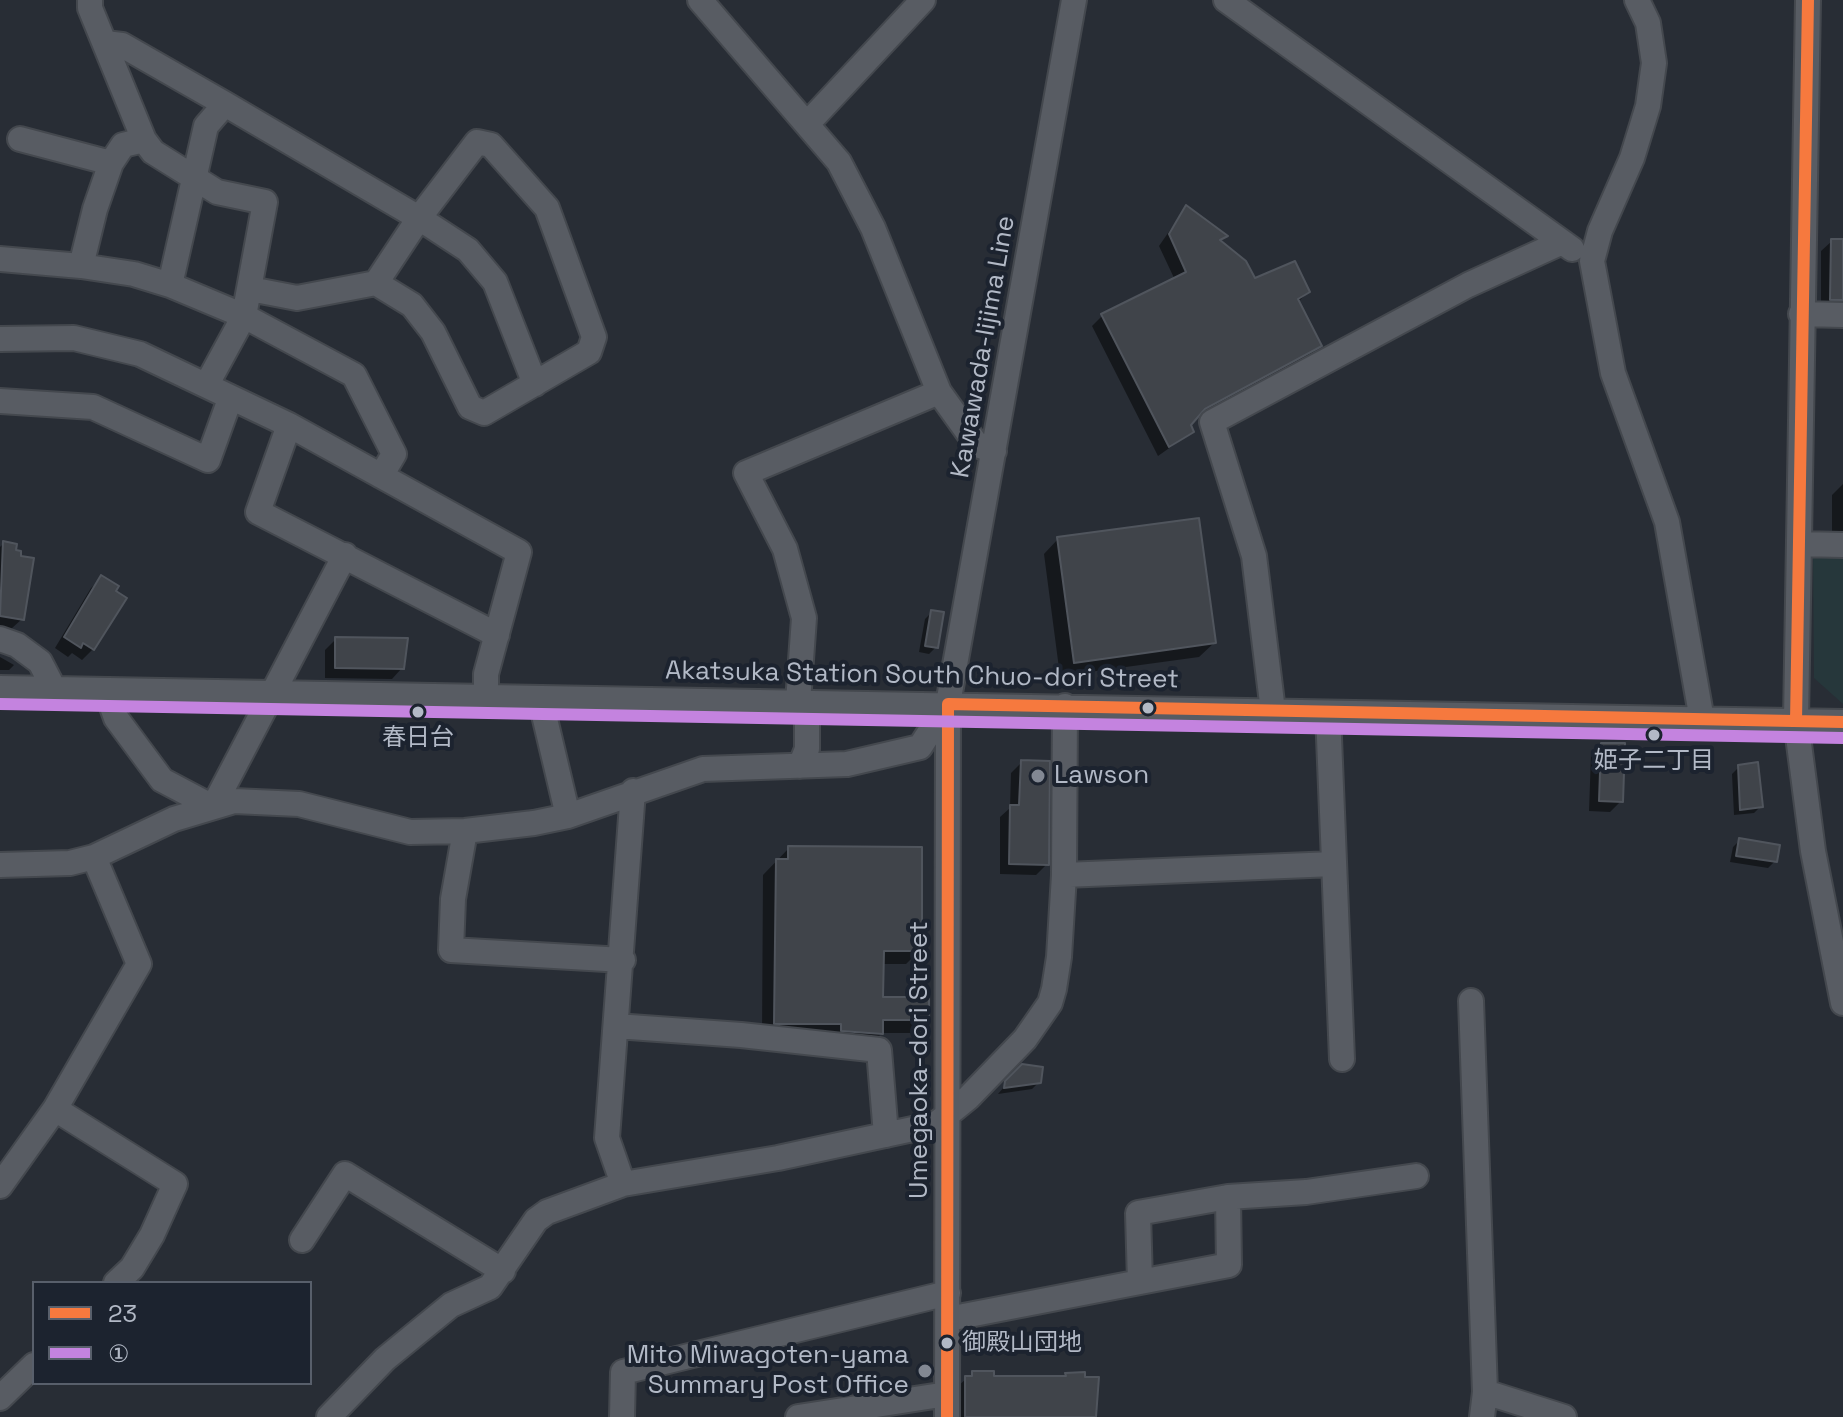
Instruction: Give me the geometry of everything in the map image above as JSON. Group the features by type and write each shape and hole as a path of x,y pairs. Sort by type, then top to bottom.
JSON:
{"street":[{"path":"90,0 144,140 168,165 217,192 265,202 244,316 207,384"},
{"path":"808,123 923,0"},
{"name":"Kawawada-Iijima Line","path":"948,704 1074,0"},
{"path":"1226,0 1560,243 1592,261"},
{"path":"1637,0 1648,23 1654,63 1648,106 1632,158 1600,231 1592,261 1613,373 1667,522 1702,720"},
{"path":"1808,0 1796,721 1835,931 1843,1003"},
{"path":"716,6 839,162 870,221 939,392 977,445 994,451"},
{"path":"105,43 122,45 419,218 468,250 495,282 535,384"},
{"path":"170,285 192,176 206,126 225,104"},
{"path":"20,139 111,163"},
{"path":"81,266 95,209 111,163 123,145 144,140"},
{"path":"250,289 297,298 376,283 412,305 433,332 470,407 484,413 589,352 594,337 547,208 491,145 477,142 419,218 376,283"},
{"path":"1273,711 1254,556 1212,422 1468,285 1560,243"},
{"path":"0,259 134,274 170,285 244,316 354,375 394,454 381,476"},
{"path":"1801,314 1843,315"},
{"path":"0,339 74,338 140,354 289,425 519,552 486,674 486,697"},
{"path":"800,766 807,749 802,702 802,607 785,549 746,473 939,392"},
{"path":"0,401 93,407 208,460 230,399"},
{"path":"289,425 258,512 497,635"},
{"path":"1799,544 1843,545"},
{"path":"213,807 276,693 345,555"},
{"path":"0,639 17,645 40,662 54,689"},
{"name":"Akatsuka Station South Chuo-dori Street","path":"0,688 1843,722"},
{"path":"106,690 116,718 162,780 213,807"},
{"path":"540,698 568,816"},
{"path":"0,865 70,863 94,857 174,819 234,801 271,801 334,811 410,832 465,831 568,816 703,769 847,764 920,747 948,704"},
{"name":"Umegaoka-dori Street","path":"947,1405 948,704"},
{"path":"329,1417 385,1359 451,1305 490,1287 536,1220 547,1212 623,1184 778,1158 936,1124 947,1116 1025,1039 1050,1003 1059,957 1064,875 1065,706"},
{"path":"1328,713 1342,1059"},
{"path":"623,1184 607,1138 623,960 633,791"},
{"path":"465,831 453,899 451,950 623,960"},
{"path":"0,1186 55,1109 139,964 94,857"},
{"path":"1064,875 1334,864"},
{"path":"1471,1001 1485,1392 1482,1417"},
{"path":"616,1026 879,1050 886,1135"},
{"path":"55,1109 175,1184 152,1235 132,1268 118,1281"},
{"path":"302,1240 345,1174 503,1271"},
{"path":"1140,1282 1138,1213 1228,1197 1306,1192 1416,1176"},
{"path":"948,1319 1229,1265 1228,1197"},
{"path":"622,1417 623,1372 948,1293"},
{"path":"0,1398 32,1367"},
{"path":"1485,1392 1564,1417"},
{"path":"798,1417 947,1405"}],"shaded area":[{"path":"1813,556 1843,556 1843,704 1814,678"}],"building":[{"path":"1186,205 1228,236 1220,240 1246,261 1255,278 1295,261 1310,292 1298,299 1322,346 1205,409 1191,425 1194,432 1169,447 1101,314 1186,272 1169,234"},
{"path":"1831,239 1843,239 1843,300 1830,300"},
{"path":"1199,518 1216,643 1074,663 1057,537"},
{"path":"3,541 17,544 16,550 21,551 21,556 34,558 24,620 0,616"},
{"path":"101,575 119,586 116,591 127,598 94,650 83,643 81,648 64,637"},
{"path":"931,610 944,612 938,648 925,646"},
{"path":"335,637 408,638 404,669 335,668"},
{"path":"1601,743 1625,743 1623,802 1599,801"},
{"path":"1021,760 1050,761 1049,865 1009,864 1010,805 1019,805"},
{"path":"1758,762 1763,807 1740,810 1738,765"},
{"path":"1739,838 1780,845 1777,862 1736,856"},
{"path":"788,846 922,847 922,951 884,951 883,997 929,997 929,1020 883,1020 883,1034 841,1031 841,1024 774,1024 776,859 788,859"},
{"path":"1022,1064 1043,1067 1041,1083 1004,1088 1005,1081"},
{"path":"972,1371 994,1371 994,1376 1066,1376 1065,1373 1085,1372 1085,1377 1099,1377 1096,1417 965,1417 965,1376 972,1376"}],"transit line":[{"name":"23","path":"1796,721 1808,0"},
{"name":"①","path":"0,704 1843,738"},
{"name":"23","path":"948,704 1843,722"},
{"name":"23","path":"947,1417 948,704"}],"place":[{"name":"春日台","path":"418,712"},
{"name":"姫子二丁目","path":"1654,735"},
{"name":"Lawson","path":"1038,776"},
{"name":"御殿山団地","path":"947,1343"},
{"name":"Mito Miwagoten-yama Summary Post Office","path":"925,1371"}]}
